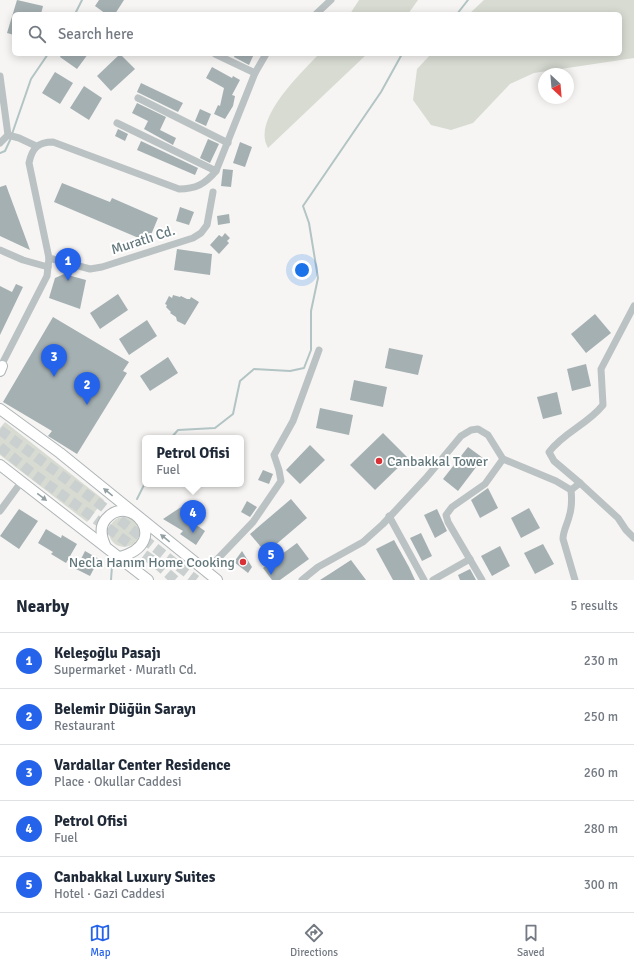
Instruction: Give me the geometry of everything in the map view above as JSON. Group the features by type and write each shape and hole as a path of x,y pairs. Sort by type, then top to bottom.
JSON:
{"highway":[{"path":"0,409 60,453 217,580"},
{"path":"0,465 148,580"},
{"path":"104,545 101,536 101,529 109,516 123,510 138,516 145,526 145,539 137,550 120,557"}],"street":[{"path":"318,12 331,0"},
{"path":"219,56 255,73"},
{"path":"1,368 47,276 49,258 29,163 31,153 36,146 44,142 53,142 179,189 199,187 208,181 216,171 255,73 265,56"},
{"path":"0,76 8,135 0,144"},
{"path":"138,98 228,143"},
{"path":"117,123 216,171"},
{"path":"8,135 19,138 36,146"},
{"name":"Muratlı Cd.","path":"49,258 90,269 102,267 193,238 207,225 213,192"},
{"path":"0,250 23,260 48,267"},
{"path":"634,306 601,369 603,405 593,417 557,441 549,452 554,462 580,483 618,518 634,538"},
{"path":"206,571 253,522 281,481 274,455 293,421 319,350"},
{"path":"302,580 318,566 363,542 426,478 461,436 471,430 478,429 488,434 503,459 556,481 571,490"},
{"path":"482,580 446,515 452,507 485,484 503,459"},
{"path":"0,511 22,481"},
{"path":"571,490 580,483"},
{"path":"571,490 572,500 570,516 563,533 563,539 575,580"},
{"path":"389,516 424,580"},
{"path":"433,580 470,560"}],"shaded area":[{"path":"359,0 418,0 409,12 351,12"},
{"path":"484,0 634,0 634,58 567,68 538,68 538,72 510,84 473,123 451,130 431,125 413,100 417,69 429,56 622,56 622,12 471,12"},
{"path":"317,56 365,56 268,148 265,137 266,124 280,98"},
{"path":"5,422 104,500 87,522 0,455 0,428"},
{"path":"124,517 135,521 139,532 135,543 124,547 113,543 109,532 113,521"}],"building":[{"path":"17,0 43,6 42,12 13,12"},
{"path":"99,0 124,0 116,12 103,12 95,6"},
{"path":"12,16 12,34 7,33"},
{"path":"61,56 87,56 77,69"},
{"path":"118,56 122,56 135,69 111,91 97,76"},
{"path":"234,56 253,56 249,65"},
{"path":"212,67 232,78 233,76 240,80 232,95 235,96 233,106 225,119 214,114 218,105 220,106 224,88 206,78"},
{"path":"55,72 73,83 60,104 42,93"},
{"path":"141,83 183,103 178,112 137,92"},
{"path":"84,86 102,98 89,120 70,108"},
{"path":"137,103 166,117 160,130 176,138 173,145 144,129 148,121 132,113"},
{"path":"200,109 211,114 206,126 195,121"},
{"path":"118,129 128,134 125,141 115,136"},
{"path":"208,139 219,144 210,163 200,158"},
{"path":"141,141 198,168 195,175 137,150"},
{"path":"240,142 252,147 245,167 233,163"},
{"path":"223,169 233,170 231,187 221,186"},
{"path":"62,183 110,202 112,198 158,218 148,242 54,202"},
{"path":"6,185 30,250 0,236 0,187"},
{"path":"180,207 194,212 189,225 176,221"},
{"path":"229,214 230,223 218,225 217,216"},
{"path":"225,233 230,238 227,241 229,243 219,254 210,245 219,235 222,237"},
{"path":"177,249 212,254 210,275 174,270"},
{"path":"64,274 86,280 80,309 49,298 55,278"},
{"path":"16,284 23,287 0,335 0,286 12,292"},
{"path":"118,294 128,310 100,329 90,313"},
{"path":"173,295 181,296 187,299 190,299 191,297 199,302 185,325 177,321 176,317 170,313 171,312 166,307 167,305 165,304 169,296 172,298"},
{"path":"595,314 611,333 586,353 571,334"},
{"path":"53,317 129,362 123,371 127,373 77,454 48,436 52,431 3,402"},
{"path":"147,320 157,336 129,355 119,339"},
{"path":"389,348 423,355 418,375 385,368"},
{"path":"168,357 178,373 150,391 140,376"},
{"path":"586,364 591,386 572,391 567,369"},
{"path":"354,380 387,387 383,407 350,400"},
{"path":"557,392 562,414 543,419 537,397"},
{"path":"320,408 353,415 349,435 316,428"},
{"name":"Canbakkal Tower","path":"383,433 408,458 375,490 350,465"},
{"path":"310,445 325,460 300,484 286,470"},
{"path":"468,447 483,458 458,491 443,479"},
{"path":"263,470 273,474 269,484 258,480"},
{"path":"488,488 498,508 480,518 471,500"},
{"path":"291,499 307,518 266,553 250,534"},
{"path":"247,501 257,507 250,517 241,512"},
{"path":"181,507 190,514 185,517 205,531 196,545 180,534 183,531 163,519"},
{"path":"529,508 540,528 521,538 511,518"},
{"path":"19,509 38,521 19,549 0,536"},
{"path":"437,509 447,531 435,538 424,515"},
{"path":"46,529 61,538 62,535 77,544 66,563 51,554 53,552 38,543"},
{"path":"421,533 432,556 422,561 410,538"},
{"path":"394,540 415,580 393,580 376,549"},
{"path":"297,543 309,559 280,580 272,580 263,568"},
{"path":"543,544 554,564 535,574 524,553"},
{"path":"500,546 510,566 492,576 481,556"},
{"path":"85,551 99,559 90,576 76,569"},
{"path":"242,551 252,567 248,573 234,562"},
{"path":"351,560 366,580 320,580 331,573"},
{"path":"470,569 476,580 460,580 458,575"}],"waterway":[{"path":"76,12 82,0"},
{"path":"459,12 468,0"},
{"path":"12,134 31,79 47,56"},
{"path":"174,435 178,430 215,428 233,414 240,381 254,369 290,371 304,368 311,350 311,311 318,278 309,223 303,206 381,92 401,56"},
{"path":"0,153 5,151 11,138"},
{"path":"137,499 143,487"},
{"path":"111,580 112,566"}],"tunnel":[{"path":"0,430 97,502 196,580"},
{"path":"0,447 32,473 156,563 175,580"}],"place":[{"name":"Keleşoğlu Pasajı","path":"68,281"},
{"name":"Vardallar Center Residence","path":"54,377"},
{"name":"Belemir Düğün Sarayı","path":"87,405"},
{"name":"Canbakkal Tower","path":"379,461"},
{"name":"Petrol Ofisi","path":"193,533"},
{"name":"Necla Hanım Home Cooking","path":"243,562"},
{"name":"Canbakkal Luxury Suites","path":"271,575"}]}
